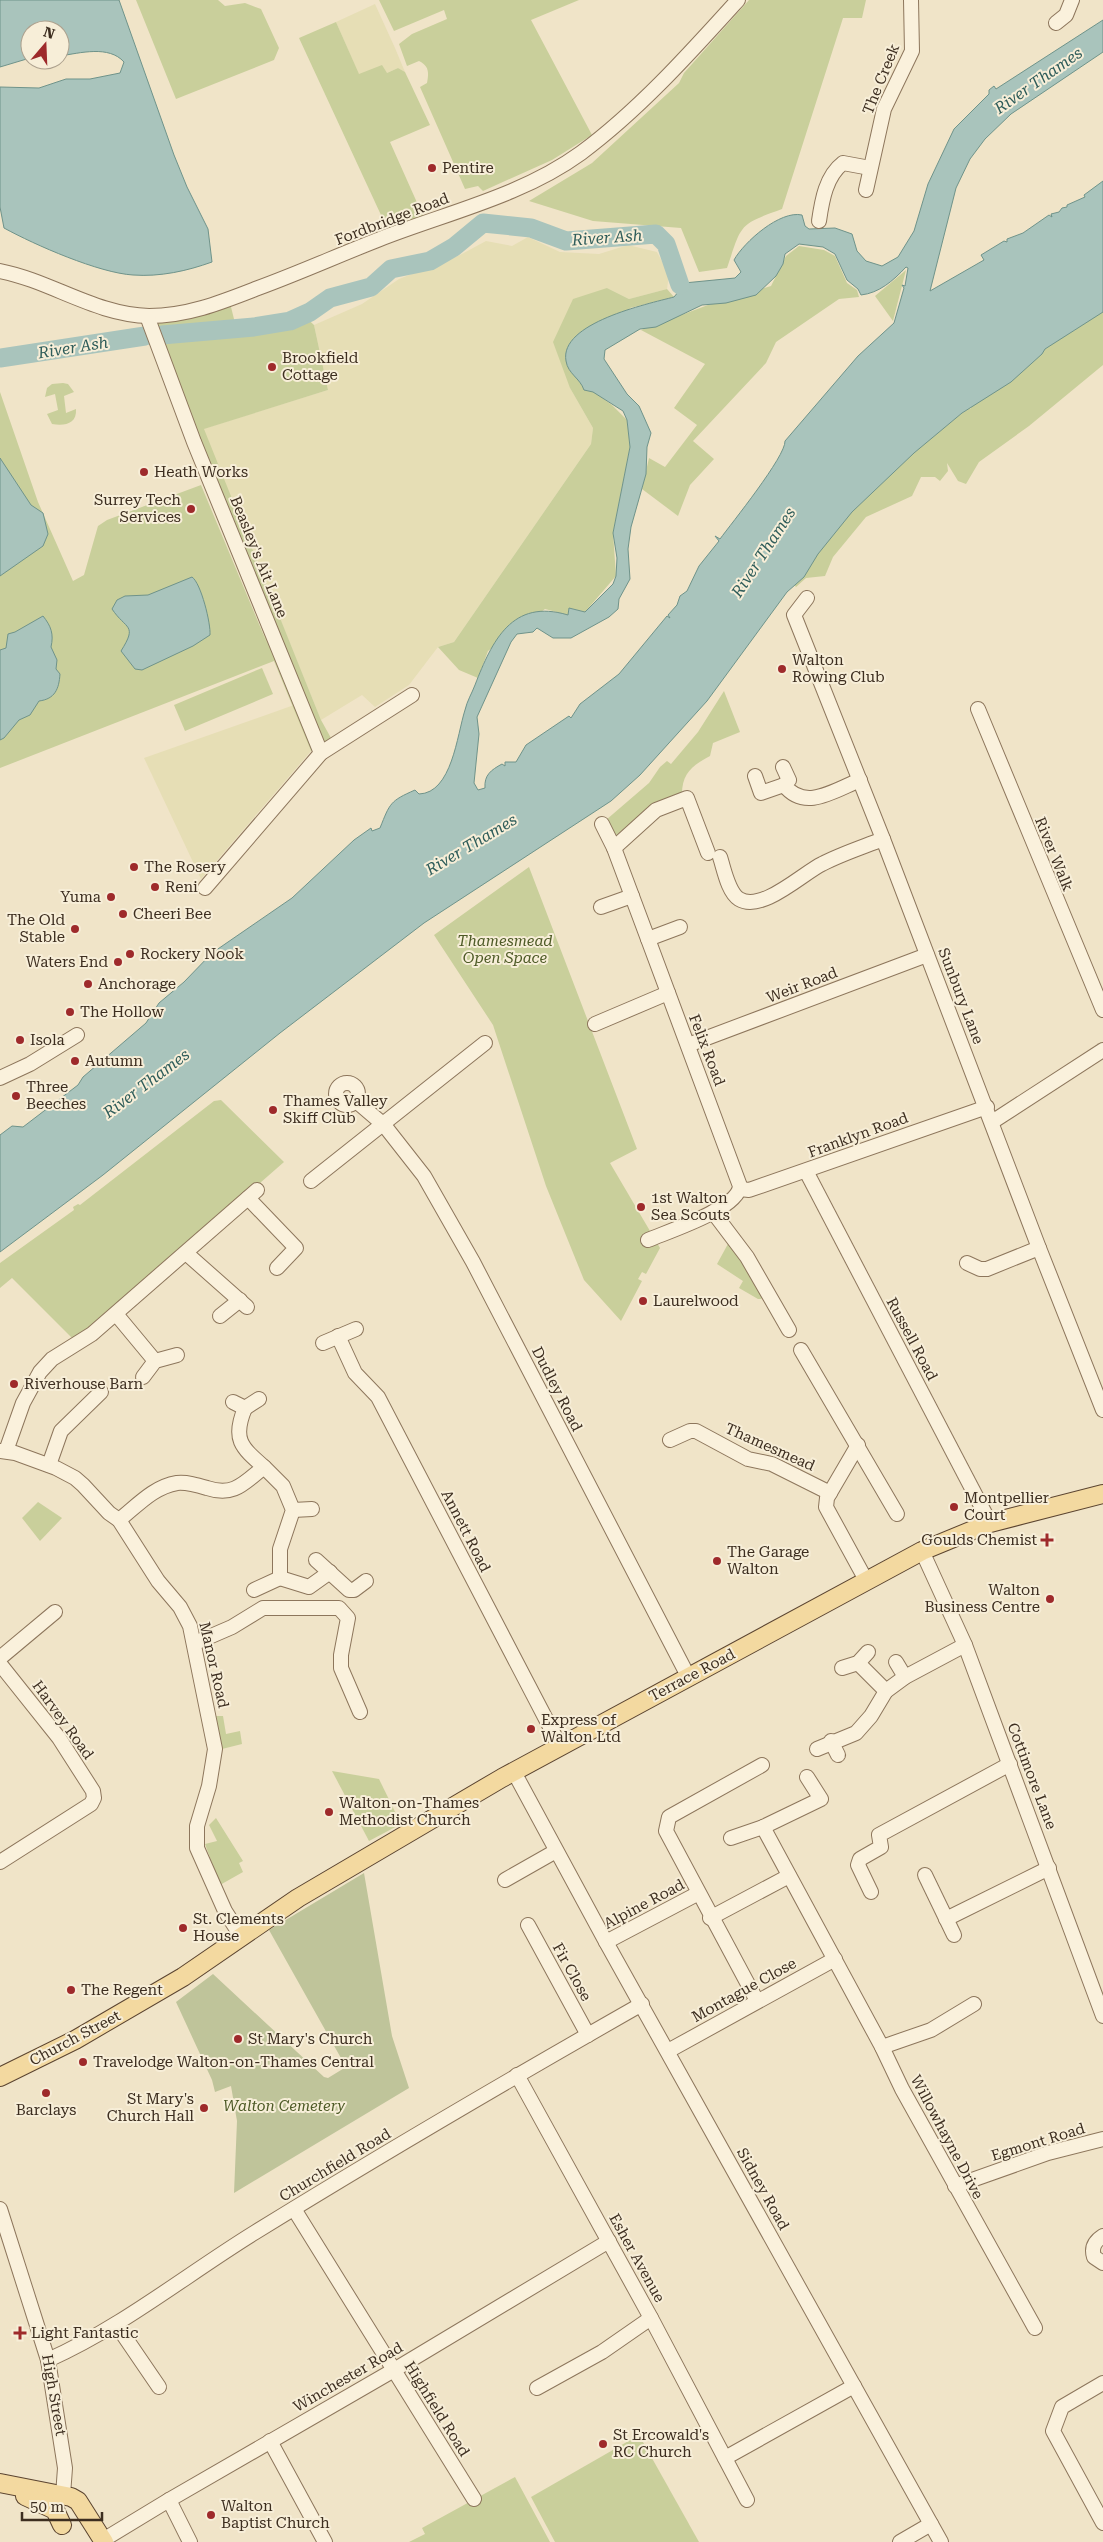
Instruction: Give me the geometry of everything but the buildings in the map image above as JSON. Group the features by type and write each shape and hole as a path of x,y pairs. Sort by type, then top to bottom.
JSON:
{"main road":[{"name":"Terrace Road","path":"298,1898 560,1746 922,1551 990,1522 1103,1494"},
{"name":"Church Street","path":"0,2077 53,2052 135,2006 194,1970 298,1898"},
{"path":"0,2484 71,2498 104,2541"},
{"path":"0,2484 55,2510 61,2534"},
{"path":"61,2534 71,2498"},
{"path":"61,2534 68,2518 73,2516 90,2521"}],"street":[{"name":"Fordbridge Road","path":"0,271 94,305 130,314 147,316 175,315 214,306 378,240 518,187 551,172 580,153 642,100 738,0"},
{"name":"The Creek","path":"866,190 884,109 912,51 911,0"},
{"path":"1056,23 1066,15 1072,0"},
{"path":"819,220 824,194 836,168 843,163 870,168"},
{"name":"Beasley's Ait Lane","path":"147,316 204,466 321,753"},
{"name":"Sunbury Lane","path":"807,598 794,615 883,839 1103,1410"},
{"path":"205,888 321,753 412,695"},
{"name":"River Walk","path":"978,709 1103,1010"},
{"path":"755,776 761,793 784,785 788,780 783,767"},
{"path":"784,785 796,797 806,799 816,798 860,780"},
{"path":"614,848 656,810 687,798 734,895 743,901 749,902 769,897 822,864 883,839"},
{"name":"Felix Road","path":"602,824 614,848 737,1173 740,1189"},
{"path":"600,907 632,896"},
{"path":"648,939 680,927"},
{"name":"Weir Road","path":"688,1046 927,955"},
{"path":"595,1024 668,993"},
{"path":"0,1078 30,1064 77,1035"},
{"path":"311,1182 485,1043"},
{"path":"992,1122 1103,1050"},
{"name":"Dudley Road","path":"356,1101 384,1125 424,1176 473,1262 688,1676"},
{"name":"Franklyn Road","path":"740,1189 749,1190 987,1107"},
{"name":"Russell Road","path":"806,1171 990,1522"},
{"path":"648,1240 713,1212 732,1201 740,1189"},
{"path":"3,1451 16,1419 40,1372 52,1359 92,1334 253,1194 296,1248 277,1268"},
{"path":"713,1212 747,1257 789,1330"},
{"path":"967,1263 980,1269 987,1269 1039,1248"},
{"path":"186,1253 210,1276 230,1289 244,1304 220,1316"},
{"path":"116,1314 155,1361"},
{"path":"323,1343 356,1328"},
{"name":"Annett Road","path":"338,1336 355,1373 378,1397 560,1746"},
{"path":"801,1350 897,1514"},
{"path":"143,1377 155,1361 178,1355"},
{"path":"48,1465 61,1431 101,1392"},
{"path":"259,1399 239,1405 238,1436 248,1453 283,1486 294,1510 280,1549 280,1578"},
{"name":"Thamesmead","path":"670,1440 690,1431 696,1431 748,1459 772,1464 830,1493"},
{"path":"858,1446 826,1502 828,1513 867,1582"},
{"name":"Manor Road","path":"3,1451 48,1465 75,1478 109,1513 119,1520 158,1581 180,1607 190,1626 195,1643 215,1749 210,1786 197,1826 197,1848 225,1912 241,1936"},
{"path":"119,1520 150,1494 168,1486 186,1483 221,1492 229,1491 242,1484 264,1467"},
{"path":"294,1510 312,1508"},
{"name":"Cottimore Lane","path":"922,1551 965,1645 1103,2016"},
{"path":"316,1560 349,1590 354,1590 366,1581"},
{"path":"254,1590 280,1578 308,1587 330,1572"},
{"path":"195,1643 232,1627 264,1608 339,1608 348,1618 341,1655 342,1674 360,1712"},
{"path":"0,1658 55,1612"},
{"path":"817,1749 856,1733 871,1716 886,1691 905,1677 965,1645"},
{"path":"842,1668 858,1663 868,1652"},
{"path":"896,1662 905,1677"},
{"path":"858,1663 886,1691"},
{"name":"Harvey Road","path":"0,1664 59,1738 93,1792 94,1798 91,1804 0,1862"},
{"path":"831,1742 838,1755"},
{"path":"871,1892 858,1865 860,1859 881,1848 879,1835 1010,1764"},
{"name":"Alpine Road","path":"757,2001 710,1918 666,1831 669,1817 762,1765"},
{"name":"Sidney Road","path":"514,1772 556,1852 941,2542"},
{"path":"732,1838 763,1827 821,1799 807,1777"},
{"name":"Willowhayne Drive","path":"763,1827 882,2047 902,2089 1035,2328"},
{"path":"505,1880 556,1852"},
{"path":"946,1918 1049,1868"},
{"path":"925,1875 954,1934"},
{"path":"710,1918 789,1876"},
{"name":"Alpine Road","path":"606,1942 698,1894"},
{"name":"Fir Close","path":"528,1925 588,2035"},
{"name":"Montague Close","path":"668,2051 835,1959"},
{"name":"Churchfield Road","path":"48,2360 116,2324 294,2209 518,2075 642,2004"},
{"path":"882,2047 931,2030 974,2004"},
{"name":"Esher Avenue","path":"518,2075 651,2318 747,2500"},
{"name":"Egmont Road","path":"955,2186 1048,2153 1103,2139"},
{"name":"High Street","path":"0,2209 48,2360 71,2498"},
{"name":"Highfield Road","path":"294,2209 474,2499"},
{"path":"1103,2236 1095,2243 1092,2252 1097,2260 1103,2263"},
{"name":"Winchester Road","path":"104,2541 169,2500 394,2370 609,2241"},
{"path":"537,2388 602,2352 651,2318"},
{"path":"116,2324 159,2387"},
{"path":"1103,2383 1062,2407 1054,2431 1103,2523"},
{"path":"726,2458 854,2386"},
{"path":"270,2441 325,2542"},
{"path":"169,2500 190,2542"},
{"path":"900,2542 931,2524"}],"shaded area":[{"path":"375,4 405,72 398,68 387,73 359,75 336,22"},
{"path":"528,237 560,252 599,254 628,245 657,252 669,275 667,289 629,299 607,288 570,388 593,428 591,444 454,642 438,647 409,685 375,707 362,695 321,720 203,429 328,390 314,325 362,304 399,279 460,255 486,241 512,246"},
{"path":"294,705 311,751 201,879 144,758"}],"green space":[{"path":"136,0 218,0 225,6 245,3 261,9 279,48 274,60 176,99"},
{"path":"379,0 579,0 531,20 592,135 552,160 483,191 478,186 465,189 420,87 427,83 428,73 426,67 419,61 407,66 399,44 412,34 447,19 444,10 394,31"},
{"path":"749,0 866,0 862,18 843,18 782,209 749,223 744,228 739,234 727,268 699,272 681,228 593,221 529,201 592,163 679,83 684,73"},
{"path":"336,22 359,74 382,65 387,73 398,68 405,72 430,125 390,142 423,216 387,228 299,38"},
{"path":"799,246 824,250 835,256 847,283 857,290 859,297 839,299 776,342 766,363 693,441 714,459 690,485 678,516 642,489 649,458 665,467 697,425 674,408 705,364 641,330 708,305 771,286 786,256"},
{"path":"906,270 893,321 875,296"},
{"path":"607,288 629,299 667,289 674,297 630,308 582,383 612,405 627,420 630,447 613,533 616,576 585,612 569,608 568,615 545,609 488,651 478,678 459,670 438,647 454,642 591,444 593,428 570,388 553,342 573,299"},
{"path":"1103,300 1103,365 1029,426 979,462 966,484 958,481 947,463 948,471 940,481 935,477 921,477 912,496 866,517 833,557 825,576 806,578 796,587 790,580 851,504 962,413 971,409 971,401 1064,326 1074,331"},
{"path":"230,303 235,323 286,317 298,310 314,325 328,390 204,429 321,720 331,738 311,751 274,661 0,768 0,392 38,502 73,581 84,575 98,526 107,520 201,485 267,643 149,322"},
{"path":"52,384 68,384 74,392 64,396 66,413 76,409 76,414 69,423 61,425 52,424 47,414 58,410 55,394 45,397 47,388"},
{"path":"262,668 273,694 185,731 174,705"},
{"path":"724,691 740,732 713,743 710,756 694,766 686,775 682,794 653,806 615,836 606,820 649,783 660,767 667,761 671,764 698,732"},
{"name":"Thamesmead Open Space","path":"529,867 637,1149 610,1163 660,1248 646,1274 642,1272 638,1279 642,1281 621,1321 584,1280 546,1186 493,1025 434,935"},
{"path":"221,1100 284,1162 116,1309 73,1339 12,1278 0,1288 0,1263 74,1210 73,1207 78,1204 80,1205 214,1101"},
{"path":"729,1242 763,1297 761,1299 739,1288 743,1281 717,1264"},
{"path":"38,1502 62,1518 40,1541 22,1518"},
{"path":"216,1716 223,1716 226,1734 240,1731 242,1744 222,1749"},
{"path":"332,1771 379,1779 401,1824 369,1841"},
{"path":"216,1818 243,1861 239,1863 243,1872 220,1885 205,1844 217,1841 209,1825"},
{"name":"Walton Cemetery","path":"364,1873 392,2036 409,2088 234,2193 237,2121 231,2086 215,2092 212,2080 176,2002 213,1974 324,2077 328,2078 346,2067 269,1930"},
{"path":"639,2435 699,2542 555,2542 531,2497"},
{"path":"515,2477 550,2542 409,2542 425,2534 422,2528"}],"water":[{"path":"0,0 119,0 174,155 187,187 208,229 212,262 183,271 163,274 133,275 119,273 67,257 4,228 0,207 0,87 39,88 66,79 90,79 120,73 124,62 110,53 94,51 70,54 70,20 20,20 20,61 0,67"},
{"name":"River Thames","path":"1103,20 1103,52 1011,114 985,139 970,159 956,188 930,291 984,260 981,255 1004,241 1007,242 1007,239 1023,233 1049,215 1052,217 1051,214 1059,212 1062,208 1067,207 1067,205 1085,197 1084,195 1103,181 1103,312 1045,349 1011,382 962,413 914,453 852,512 818,554 804,577 787,592 707,701 640,775 611,801 424,923 280,1033 103,1175 0,1252 0,1135 12,1126 23,1127 78,1085 83,1077 146,1023 159,1003 184,982 212,953 292,898 354,840 371,828 372,831 380,828 386,813 396,800 415,790 419,794 430,791 439,784 446,774 451,761 466,707 482,669 497,639 507,627 518,618 532,613 549,611 568,615 569,608 585,612 613,584 616,576 617,558 613,533 630,447 627,420 623,411 593,392 584,390 569,369 566,361 568,348 576,336 607,317 674,297 679,291 674,286 675,275 671,261 675,260 680,277 684,283 735,278 741,272 734,260 739,253 764,229 784,217 802,215 805,226 809,229 835,228 852,234 857,251 866,261 882,266 898,257 914,231 928,184 954,129 989,94 989,90 994,86 996,89","holes":["799,244 823,247 835,254 847,280 858,289 861,295 880,289 906,267 908,268 905,286 902,285 904,288 894,323 858,356 785,441 777,461 757,490 720,539 715,536 719,541 699,566 687,591 680,596 677,605 668,615 670,618 667,616 619,674 580,704 571,718 569,716 526,745 516,762 505,762 505,766 502,764 492,771 487,776 485,788 478,790 474,783 479,734 477,717 511,642 517,634 533,632 537,628 553,638 571,638 609,617 618,609 619,599 630,579 628,549 631,527 646,474 647,447 651,433 639,406 627,394 604,359 605,350 640,329 656,327 702,305 726,303 756,295 776,276 783,264 785,254"]},
{"path":"0,458 31,505 43,513 48,534 43,546 0,576"},
{"path":"192,577 199,587 205,604 210,635 193,646 142,670 135,669 121,651 129,636 129,631 112,609 117,600 125,596 148,595"},
{"path":"43,616 51,630 51,647 57,660 56,669 60,674 59,684 52,696 39,701 30,715 19,720 4,738 0,740 0,650 6,648 8,634"}],"waterway":[{"name":"River Ash","path":"162,335 254,327 290,321 310,312 330,298 371,287 391,269 430,261 454,247 483,223 531,228 566,241 656,234 666,244 680,285"},
{"name":"River Ash","path":"0,358 145,336"}],"place":[{"name":"Pentire","path":"432,168"},
{"name":"Brookfield Cottage","path":"272,367"},
{"name":"Heath Works","path":"144,472"},
{"name":"Surrey Tech Services","path":"191,509"},
{"name":"Walton Rowing Club","path":"782,669"},
{"name":"The Rosery","path":"134,867"},
{"name":"Reni","path":"155,887"},
{"name":"Yuma","path":"111,897"},
{"name":"Cheeri Bee","path":"123,914"},
{"name":"The Old Stable","path":"75,929"},
{"name":"Rockery Nook","path":"130,954"},
{"name":"Waters End","path":"118,962"},
{"name":"Anchorage","path":"88,984"},
{"name":"The Hollow","path":"70,1012"},
{"name":"Isola","path":"20,1040"},
{"name":"Autumn","path":"75,1061"},
{"name":"Three Beeches","path":"16,1096"},
{"name":"Thames Valley Skiff Club","path":"273,1110"},
{"name":"1st Walton Sea Scouts","path":"641,1207"},
{"name":"Laurelwood","path":"643,1301"},
{"name":"Riverhouse Barn","path":"14,1384"},
{"name":"Montpellier Court","path":"954,1507"},
{"name":"Goulds Chemist","path":"1047,1540"},
{"name":"The Garage Walton","path":"717,1561"},
{"name":"Walton Business Centre","path":"1050,1599"},
{"name":"Express of Walton Ltd","path":"531,1729"},
{"name":"Walton-on-Thames Methodist Church","path":"329,1812"},
{"name":"St. Clements House","path":"183,1928"},
{"name":"The Regent","path":"71,1990"},
{"name":"St Mary's Church","path":"238,2039"},
{"name":"Travelodge Walton-on-Thames Central","path":"83,2062"},
{"name":"Barclays","path":"46,2093"},
{"name":"St Mary's Church Hall","path":"204,2108"},
{"name":"Light Fantastic","path":"20,2333"},
{"name":"St Ercowald's RC Church","path":"603,2444"},
{"name":"Walton Baptist Church","path":"211,2515"}]}
